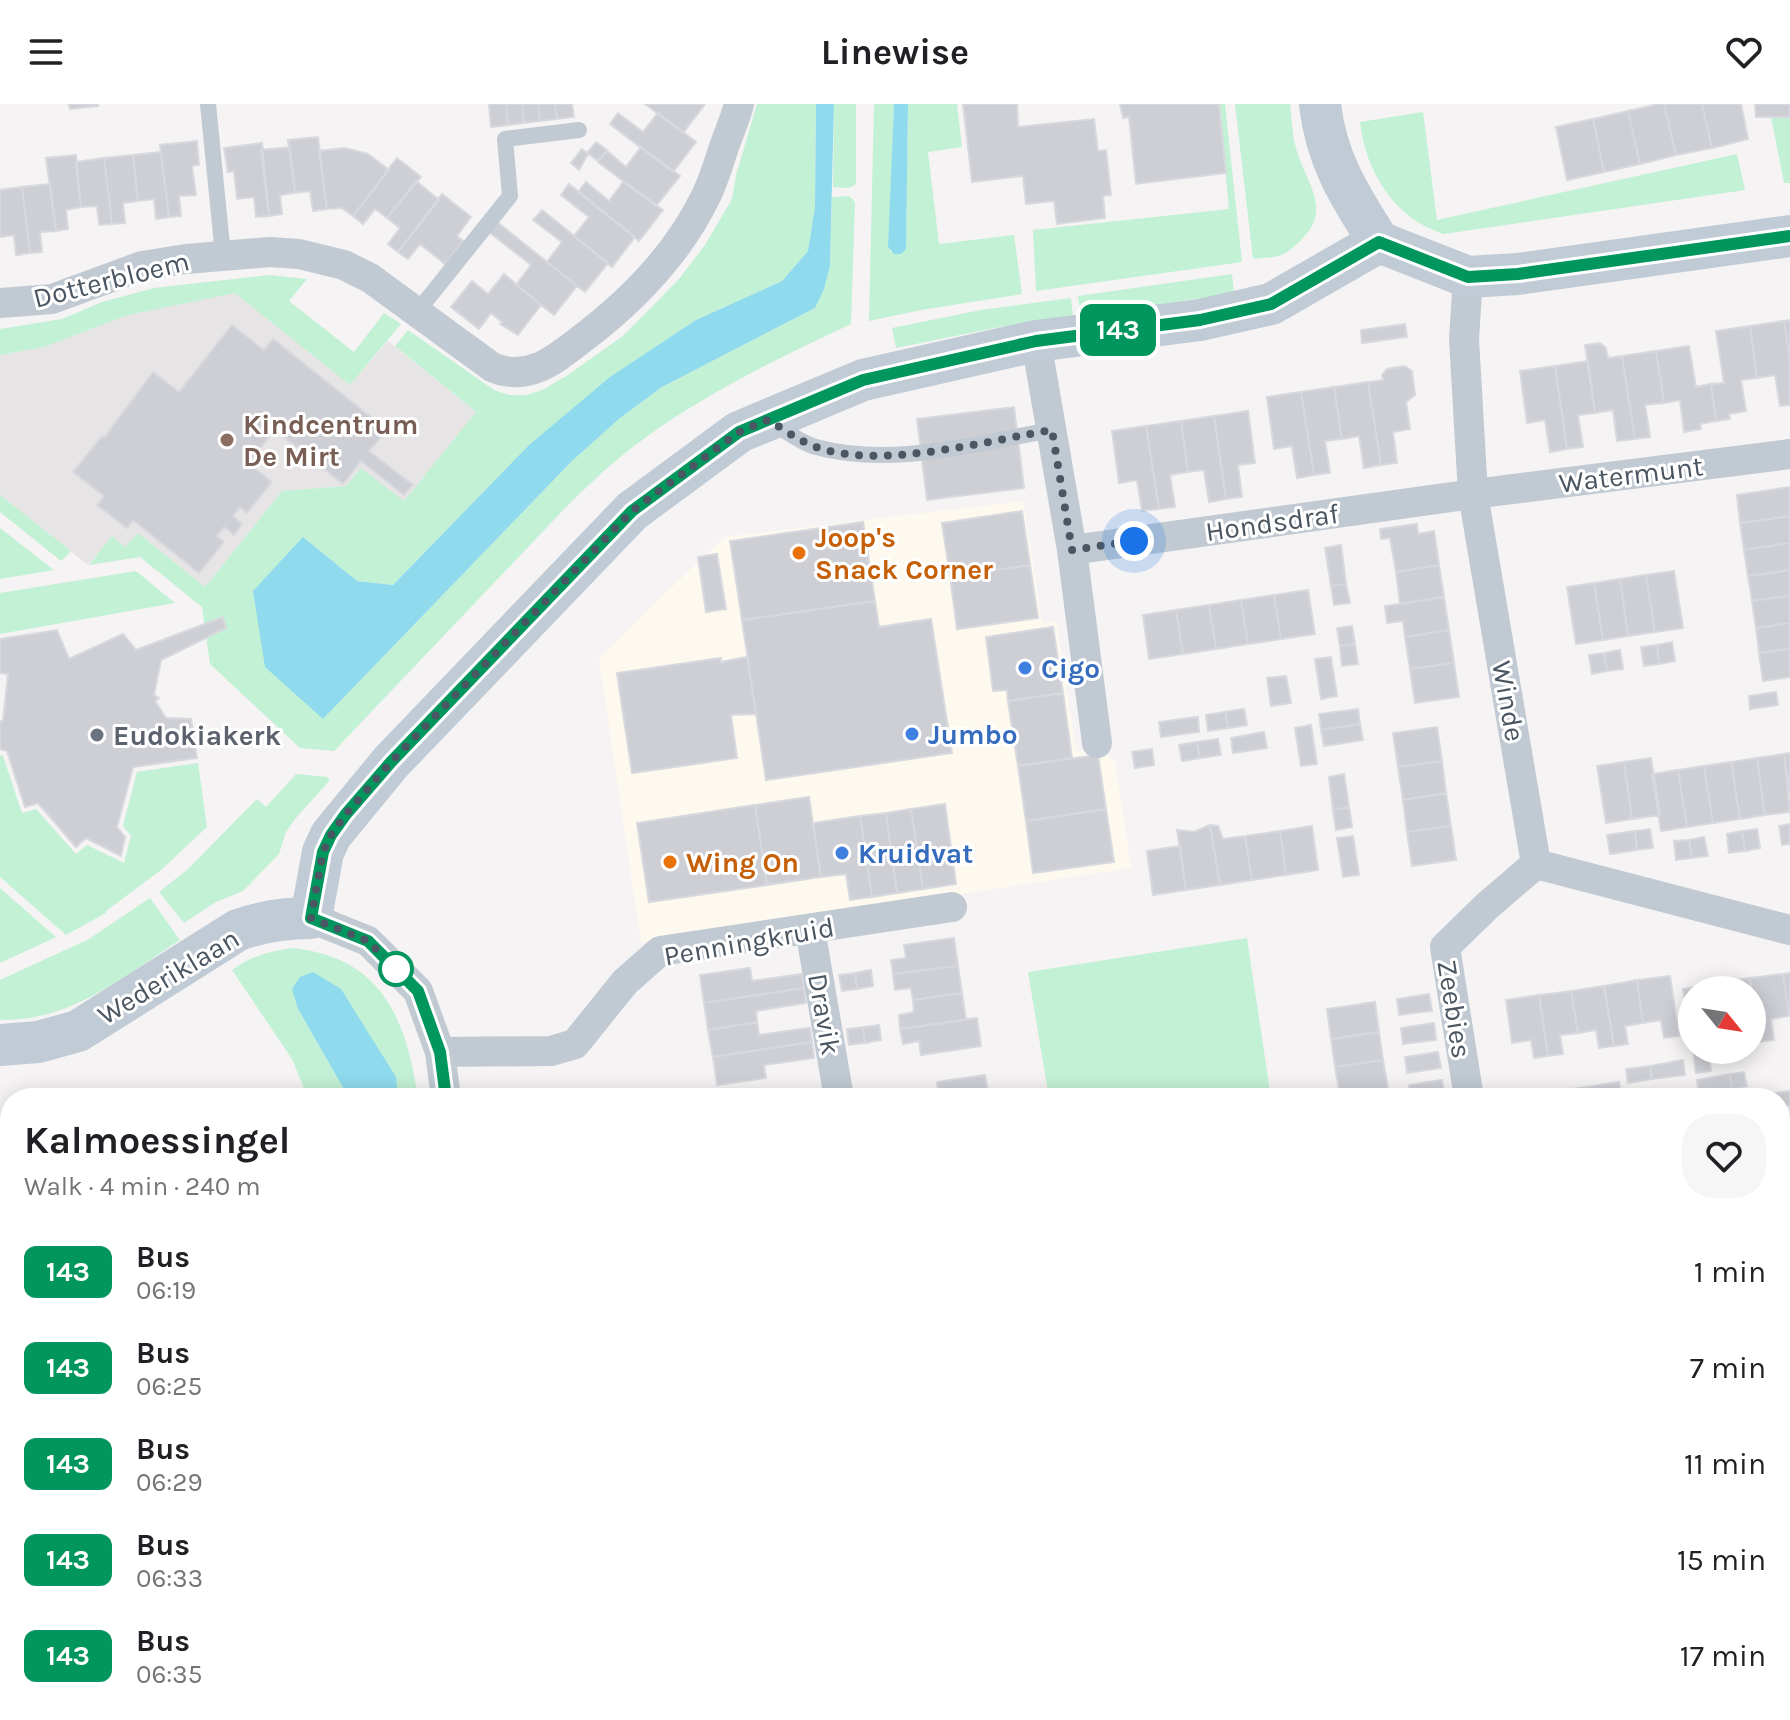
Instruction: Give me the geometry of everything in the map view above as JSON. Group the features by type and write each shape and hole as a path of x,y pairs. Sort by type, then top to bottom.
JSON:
{"street":[{"name":"Dotterbloem","path":"0,303 52,299 142,266 270,252 320,257 370,278 492,367 520,374 567,351 609,319 660,270 707,195 739,104"},
{"path":"1320,104 1326,143 1340,180 1379,242 1468,277 1518,274 1790,236"},
{"path":"445,1088 440,1052 418,991 368,941 311,918 323,852 346,814 391,762 632,511 739,432 863,380 1036,341 1200,320 1271,304 1379,242"},
{"name":"Winde","path":"1468,277 1464,339 1473,494 1536,864"},
{"path":"1036,341 1072,550 1097,743"},
{"name":"Watermunt","path":"1473,494 1790,454"},
{"name":"Hondsdraf","path":"1072,550 1473,494"},
{"path":"1536,864 1790,930"},
{"name":"Zeebies","path":"1467,1088 1445,947 1536,864"},
{"name":"Penningkruid","path":"440,1052 551,1051 575,1044 625,982 660,951 952,907"},
{"name":"Wederiklaan","path":"0,1045 38,1042 78,1031 238,930 285,918 311,918"},
{"name":"Dravik","path":"810,929 837,1088"}],"lane":[{"name":"Dotterbloem","path":"208,104 223,255"},
{"path":"417,312 510,196 505,139 579,130"},
{"path":"768,420 812,446 868,457 909,454 1052,430"}],"shaded area":[{"name":"Kindcentrum De Mirt","path":"235,292 350,385 388,341 476,412 404,502 346,486 282,491 205,587 138,533 125,548 112,537 88,565 0,495 0,355 44,347 128,315"},
{"path":"1023,501 1042,623 1057,622 1076,751 1104,750 1115,761 1131,868 641,943 599,658 724,537"}],"green space":[{"path":"757,104 816,104 815,206 808,251 782,281 696,320 529,445 393,585 357,581 303,537 323,719 572,461 620,418 662,387 815,308 830,266 832,197 849,196 855,202 851,324 719,390 625,453 570,503 334,751 300,748 210,664 202,607 140,557 89,565 112,536 125,547 138,533 205,587 282,491 346,486 361,468 404,501 476,412 395,346 408,330 494,390 509,395 526,395 542,390 568,375 624,335 679,279 705,245 732,199"},
{"path":"834,104 856,104 856,181 848,188 833,187"},
{"path":"874,104 894,104 890,252 906,249 908,104 957,104 962,147 928,152 939,244 1014,235 1022,294 869,321"},
{"path":"1219,104 1225,104 1242,262 1036,291 1033,230 1229,209"},
{"path":"1235,104 1290,104 1295,143 1316,206 1311,228 1290,250 1280,255 1253,259"},
{"path":"1423,112 1437,220 1737,154 1745,190 1444,234 1426,227 1397,205 1376,175 1363,140 1360,122"},
{"path":"1771,117 1790,117 1790,183 1784,183"},
{"path":"1232,274 1234,293 1081,317 1078,296"},
{"path":"270,275 307,279 289,301 354,352 384,313 401,324 350,385 235,293 128,315 44,347 0,355 0,329 62,319 102,302 154,288"},
{"path":"1071,298 1073,318 1000,327 896,348 892,328 981,310"},
{"path":"0,495 71,551 61,561 0,512"},
{"path":"0,528 54,570 0,579"},
{"path":"136,571 175,603 0,634 0,593"},
{"path":"0,755 3,756 22,813 36,809 76,854 87,845 124,863 131,836 123,826 137,772 198,763 207,827 161,870 106,913 66,935 0,877"},
{"path":"296,774 327,777 330,780 286,832 279,854 243,891 216,902 184,923 159,892 188,869 257,799 266,807"},
{"path":"0,888 56,937 0,963"},
{"path":"150,898 180,940 117,982 74,1005 51,1013 0,1020 0,980 89,939"},
{"path":"1247,938 1270,1088 1047,1088 1028,972"},
{"path":"293,948 323,954 348,964 368,979 397,1018 416,1088 397,1088 396,1077 298,1009 343,1088 304,1088 292,1059 232,970 246,961"}],"water":[{"path":"816,104 834,104 830,266 815,308 662,387 620,418 572,461 323,719 265,667 253,591 303,537 357,581 393,585 529,445 610,377 696,320 782,281 808,251 815,206"},
{"path":"894,104 908,104 906,249 901,254 894,254 888,247"},
{"path":"313,972 341,989 396,1077 397,1088 343,1088 298,1009 292,989 300,977"}],"building":[{"path":"69,104 98,104 98,106 70,109"},
{"path":"489,104 506,104 508,125 491,127"},
{"path":"506,104 522,104 524,123 508,125"},
{"path":"522,104 538,104 540,121 524,123"},
{"path":"538,104 555,104 557,119 540,121"},
{"path":"555,104 572,104 574,117 557,119"},
{"path":"645,104 705,104 683,133"},
{"path":"963,104 1017,104 1018,127 1094,119 1098,151 1106,150 1111,195 1103,196 1105,218 1057,224 1054,201 1026,204 1023,176 972,182"},
{"path":"1120,104 1219,104 1226,173 1136,184 1129,117 1123,118"},
{"path":"1664,104 1676,155 1640,164 1628,111"},
{"path":"1664,104 1702,104 1712,148 1676,155"},
{"path":"1702,104 1741,104 1748,139 1712,148"},
{"path":"1755,104 1790,104 1790,117 1756,117"},
{"path":"1628,111 1640,164 1604,172 1593,119"},
{"path":"618,113 643,132 658,113 696,142 673,172 610,124"},
{"path":"1593,119 1604,172 1567,180 1556,127"},
{"path":"318,137 327,209 313,211 310,191 295,193 288,140"},
{"path":"197,141 199,165 192,166 196,195 179,196 181,216 169,217 160,145"},
{"path":"596,142 607,150 598,161 587,153"},
{"path":"262,143 269,216 256,217 254,197 237,199 234,171 228,172 224,148"},
{"path":"290,147 295,193 280,195 282,214 269,216 261,150"},
{"path":"641,147 680,176 656,206 598,162 607,151 626,167"},
{"path":"345,148 368,154 389,170 353,216 342,208 327,209 319,151"},
{"path":"582,149 588,154 579,170 571,163"},
{"path":"161,152 169,217 156,219 154,199 138,201 133,155"},
{"path":"76,155 81,207 66,210 68,229 56,231 46,158"},
{"path":"133,155 138,201 123,203 125,223 112,224 104,158"},
{"path":"104,158 112,224 99,225 97,206 81,207 76,162"},
{"path":"397,158 421,177 387,218 375,209 363,224 353,216"},
{"path":"416,181 439,200 398,252 388,244 400,228 387,218"},
{"path":"624,181 663,210 639,241 578,192 586,182 609,201"},
{"path":"50,184 56,231 40,232 42,252 30,253 22,187"},
{"path":"569,184 635,237 612,267 574,236 589,217 561,195"},
{"path":"22,187 30,253 16,255 14,235 0,237 0,190"},
{"path":"442,194 471,217 457,236 463,241 445,264 420,244 408,259 398,252"},
{"path":"542,210 608,263 585,292 547,262 562,242 533,220"},
{"path":"497,222 577,286 554,315 516,285 531,265 489,232"},
{"path":"504,274 541,305 518,335 500,324 502,322 491,313 479,329 451,307 472,281 488,294"},
{"path":"1790,320 1790,360 1784,321"},
{"path":"1784,321 1790,360 1790,405 1780,406 1775,375 1757,378 1750,326"},
{"path":"1405,324 1407,337 1362,343 1361,330"},
{"path":"232,325 264,350 273,339 387,430 369,451 413,485 404,495 361,461 343,484 275,430 248,463 272,482 247,513 240,507 233,516 242,524 234,535 224,527 217,536 224,542 199,573 133,520 127,528 97,505 104,496 73,472 102,436 104,438 153,372 179,392"},
{"path":"1750,326 1757,378 1741,380 1746,411 1729,414 1730,419 1716,421 1711,384 1724,383 1716,331"},
{"path":"1600,343 1606,348 1608,358 1622,356 1635,439 1617,441 1613,410 1595,413 1585,345"},
{"path":"1689,346 1696,387 1711,384 1716,421 1700,424 1701,429 1684,432 1680,400 1664,403 1656,351"},
{"path":"1656,351 1664,403 1645,405 1650,437 1635,439 1622,356"},
{"path":"1588,361 1595,413 1578,415 1583,447 1567,449 1555,366"},
{"path":"1405,366 1412,371 1415,395 1406,402 1410,429 1393,432 1397,463 1381,465 1368,382 1383,380 1382,375 1387,369"},
{"path":"1555,366 1567,449 1550,452 1545,420 1527,423 1520,371"},
{"path":"1368,382 1381,465 1364,468 1359,436 1342,439 1334,387"},
{"path":"1334,387 1342,439 1325,441 1330,473 1314,475 1301,392"},
{"path":"1301,392 1314,475 1297,478 1292,446 1274,449 1267,397"},
{"path":"1014,407 1024,488 927,500 917,419"},
{"path":"1248,411 1255,463 1238,465 1242,497 1226,499 1214,416"},
{"path":"1214,416 1226,499 1209,502 1204,470 1188,472 1181,421"},
{"path":"1181,421 1188,472 1170,475 1175,507 1159,509 1146,426"},
{"path":"1146,426 1159,509 1142,511 1137,480 1119,483 1112,431"},
{"path":"1790,487 1790,516 1740,523 1737,495"},
{"path":"1022,511 1030,565 950,576 942,523"},
{"path":"1790,516 1790,543 1744,550 1740,523"},
{"path":"863,522 875,601 742,620 730,541"},
{"path":"1417,524 1418,534 1434,531 1439,565 1396,572 1390,538 1381,539 1380,529"},
{"path":"1790,543 1790,570 1748,576 1744,550"},
{"path":"1341,545 1346,584 1331,586 1325,548"},
{"path":"717,554 726,609 706,612 698,557"},
{"path":"1030,565 1038,618 957,629 950,576"},
{"path":"1439,565 1444,597 1400,604 1396,572"},
{"path":"1790,570 1790,596 1752,601 1748,576"},
{"path":"1674,571 1683,628 1655,632 1646,575"},
{"path":"1646,575 1655,632 1628,636 1620,579"},
{"path":"1620,579 1628,636 1603,640 1594,583"},
{"path":"1594,583 1603,640 1576,644 1567,587"},
{"path":"1346,584 1350,603 1334,605 1331,586"},
{"path":"1308,590 1315,634 1281,639 1274,595"},
{"path":"1274,595 1281,639 1248,644 1241,600"},
{"path":"1790,596 1790,623 1756,628 1752,601"},
{"path":"1444,597 1449,630 1405,637 1403,621 1387,623 1385,606"},
{"path":"1241,600 1248,644 1216,649 1209,605"},
{"path":"875,601 879,627 931,619 952,753 766,780 742,620"},
{"path":"1209,605 1216,649 1183,654 1176,610"},
{"path":"1176,610 1183,654 1149,659 1143,615"},
{"name":"Eudokiakerk","path":"223,617 226,628 161,660 154,695 159,698 155,701 166,718 191,719 197,758 133,767 117,827 125,837 121,856 86,838 76,847 38,803 25,807 7,751 0,749 0,721 3,721 8,674 0,673 0,639 57,630 69,659 123,634 136,650"},
{"path":"1790,623 1790,649 1759,653 1756,628"},
{"path":"1352,626 1355,644 1340,646 1337,628"},
{"path":"1053,627 1063,693 1008,701 1007,690 993,691 986,637"},
{"path":"1449,630 1454,663 1410,669 1405,637"},
{"path":"1672,642 1675,661 1659,664 1657,645"},
{"path":"1355,644 1358,664 1342,666 1340,646"},
{"path":"1657,645 1659,664 1644,666 1641,647"},
{"path":"1790,649 1790,677 1763,681 1759,653"},
{"path":"1620,650 1623,669 1607,671 1604,653"},
{"path":"1604,653 1607,671 1592,674 1589,655"},
{"path":"747,657 756,714 731,715 737,758 632,773 617,673"},
{"path":"1331,657 1337,696 1321,699 1315,659"},
{"path":"1454,663 1459,697 1415,703 1410,669"},
{"path":"1286,676 1291,703 1271,706 1267,678"},
{"path":"1776,692 1778,705 1750,709 1749,696"},
{"path":"1063,693 1072,758 1018,766 1008,701"},
{"path":"1244,709 1247,725 1228,728 1225,712"},
{"path":"1358,709 1360,724 1321,730 1319,714"},
{"path":"1225,712 1228,728 1208,731 1206,715"},
{"path":"1198,717 1199,732 1161,737 1159,722"},
{"path":"1360,724 1363,740 1324,746 1321,730"},
{"path":"1311,725 1317,764 1301,766 1295,728"},
{"path":"1437,727 1442,761 1398,767 1393,733"},
{"path":"1264,732 1267,748 1233,753 1231,738"},
{"path":"1218,739 1221,755 1200,758 1197,742"},
{"path":"1197,742 1200,758 1182,761 1179,745"},
{"path":"1152,749 1154,765 1135,768 1132,752"},
{"path":"1790,753 1790,793 1784,754"},
{"path":"1784,754 1790,812 1765,815 1757,758"},
{"path":"1098,755 1106,809 1026,821 1018,766"},
{"path":"1651,758 1660,815 1632,819 1624,762"},
{"path":"1757,758 1765,815 1740,819 1731,762"},
{"path":"1442,761 1446,793 1403,800 1398,767"},
{"path":"1624,762 1632,819 1606,823 1597,766"},
{"path":"1731,762 1740,819 1713,823 1704,766"},
{"path":"1704,766 1713,823 1687,827 1678,770"},
{"path":"1678,770 1687,827 1661,831 1652,774"},
{"path":"1344,774 1349,807 1333,810 1329,777"},
{"path":"1446,793 1451,826 1407,832 1403,800"},
{"path":"809,797 821,877 767,885 755,805"},
{"path":"945,804 956,884 923,889 911,809"},
{"path":"755,805 767,885 649,902 637,823"},
{"path":"1349,807 1352,827 1336,830 1333,810"},
{"path":"911,809 923,889 897,893 886,813"},
{"path":"1106,809 1114,862 1033,873 1026,821"},
{"path":"886,813 897,893 872,897 860,816"},
{"path":"860,816 872,897 850,900 846,874 821,877 813,823"},
{"path":"1790,824 1790,844 1782,845 1779,826"},
{"path":"1210,825 1220,885 1186,890 1177,830 1194,832"},
{"path":"1210,825 1218,826 1223,839 1245,836 1252,880 1220,885"},
{"path":"1312,826 1318,870 1286,875 1280,831"},
{"path":"1451,826 1456,860 1412,866 1407,832"},
{"path":"1650,829 1653,848 1637,850 1635,831"},
{"path":"1757,829 1760,848 1745,851 1742,831"},
{"path":"1280,831 1286,875 1252,880 1245,836"},
{"path":"1635,831 1637,850 1610,854 1607,835"},
{"path":"1742,831 1745,851 1729,853 1727,834"},
{"path":"1353,836 1359,875 1343,877 1337,838"},
{"path":"1704,837 1708,856 1692,858 1689,840"},
{"path":"1689,840 1692,858 1676,860 1674,841"},
{"path":"1180,846 1186,890 1153,895 1147,851"},
{"path":"954,938 958,966 893,974 891,960 906,958 904,945"},
{"path":"958,966 962,993 913,1000 911,988 895,990 893,974"},
{"path":"750,968 752,981 802,974 804,988 704,1003 700,975"},
{"path":"871,970 873,986 857,989 855,973"},
{"path":"855,973 857,989 842,991 839,975"},
{"path":"1790,973 1790,1016 1789,1016 1783,974"},
{"path":"1783,974 1789,1016 1771,1019 1774,1040 1766,1041 1766,976"},
{"path":"1670,976 1678,1036 1664,1038 1661,1020 1643,1023 1637,980"},
{"path":"1637,980 1643,1023 1625,1026 1628,1044 1614,1046 1604,986"},
{"path":"1604,986 1614,1046 1599,1048 1596,1030 1578,1033 1571,991"},
{"path":"804,988 806,1003 756,1011 757,1022 708,1030 704,1003"},
{"path":"1571,991 1578,1033 1560,1035 1563,1054 1548,1056 1539,995"},
{"path":"962,993 966,1020 900,1029 899,1015 914,1012 913,1000"},
{"path":"1429,994 1432,1011 1399,1015 1397,999"},
{"path":"1539,995 1548,1056 1534,1058 1531,1040 1512,1043 1506,1000"},
{"path":"1375,1002 1379,1032 1331,1039 1327,1009"},
{"path":"977,1018 981,1046 921,1055 919,1041 903,1044 900,1029"},
{"path":"757,1022 759,1035 810,1028 812,1042 713,1057 708,1030"},
{"path":"1434,1023 1436,1040 1403,1044 1401,1028"},
{"path":"879,1025 881,1040 865,1043 863,1027"},
{"path":"863,1027 865,1043 849,1045 847,1029"},
{"path":"1379,1032 1383,1060 1335,1067 1331,1039"},
{"path":"812,1042 814,1058 764,1065 766,1078 717,1085 713,1057"},
{"path":"1438,1052 1441,1068 1407,1073 1405,1057"},
{"path":"1383,1060 1388,1088 1339,1088 1335,1067"},
{"path":"1678,1061 1678,1064 1684,1064 1685,1075 1652,1079 1650,1066"},
{"path":"1695,1064 1710,1064 1711,1071 1696,1073"},
{"path":"1650,1066 1652,1079 1628,1083 1626,1069"},
{"path":"1744,1072 1747,1086 1732,1088 1730,1074"},
{"path":"1730,1074 1732,1088 1698,1088 1697,1080"},
{"path":"985,1075 987,1088 938,1088 937,1082"},
{"path":"1442,1080 1443,1088 1409,1088 1409,1085"},
{"path":"1619,1082 1620,1088 1586,1088"}],"bus line":[{"name":"143","path":"445,1088 440,1052 418,991 368,941 311,918 323,852 346,814 391,762 632,511 739,432 863,380 1036,341 1200,320 1271,304 1379,242 1468,277 1518,274 1790,236"}],"place":[{"name":"Kindcentrum De Mirt","path":"227,440"},
{"name":"Joop's Snack Corner","path":"799,553"},
{"name":"Cigo","path":"1025,668"},
{"name":"Jumbo","path":"912,734"},
{"name":"Eudokiakerk","path":"97,735"},
{"name":"Kruidvat","path":"842,853"},
{"name":"Wing On","path":"670,862"}],"route":[{"path":"396,969 401,974 368,941 311,918 323,852 331,835 391,762 632,511 739,432 768,420 812,446 868,457 909,454 1052,430 1072,550 1134,541"}]}
